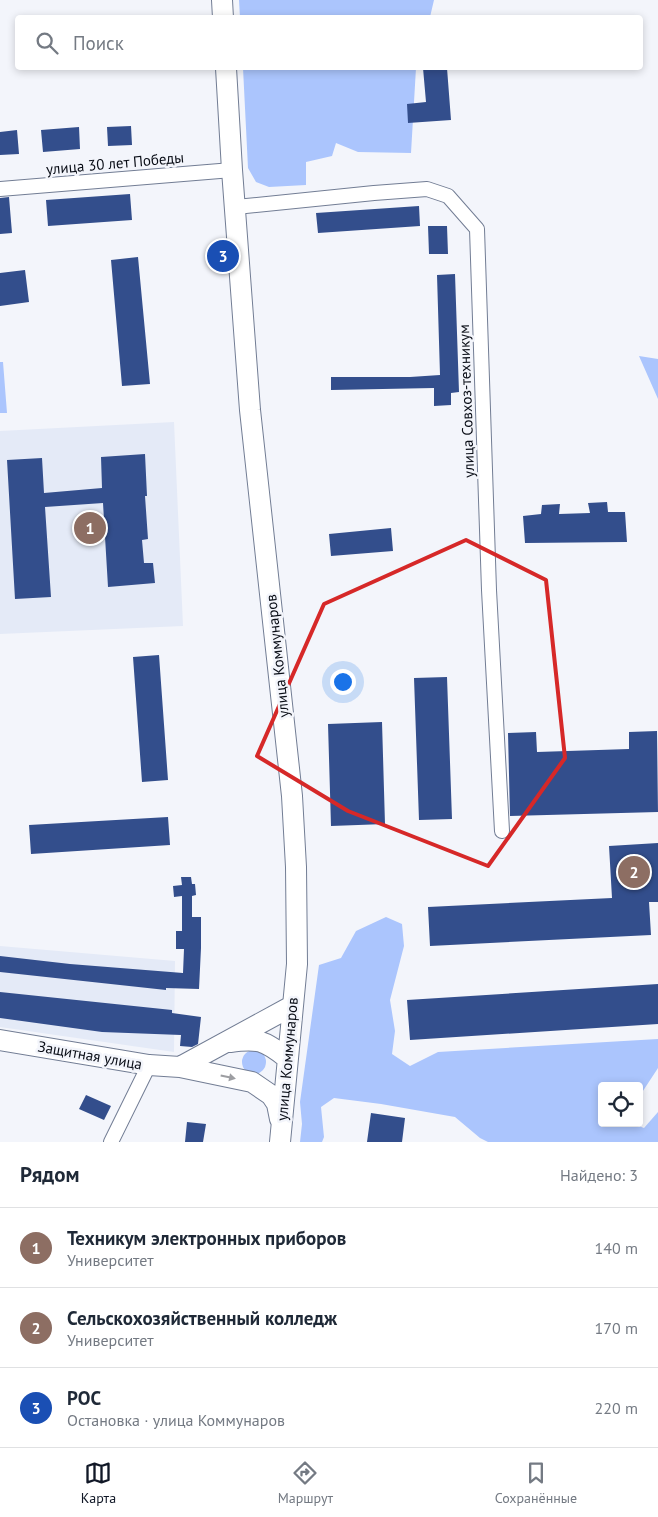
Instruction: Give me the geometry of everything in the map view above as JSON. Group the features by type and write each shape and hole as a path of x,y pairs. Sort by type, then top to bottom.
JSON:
{"main road":[{"path":"222,0 223,15"},
{"name":"улица Коммунаров","path":"226,70 250,410 292,796 296,867 297,964 281,1133"},
{"path":"180,1067 292,1006"},
{"name":"Защитная улица","path":"0,1040 149,1065 180,1067 252,1082"},
{"path":"223,1044 248,1040 262,1041 271,1045 287,1064 272,1077 252,1082"},
{"path":"252,1082 271,1095 277,1104 281,1133"}],"street":[{"name":"улица 30 лет Победы","path":"0,189 232,170"},
{"name":"улица Совхоз-техникум","path":"236,207 374,192 427,189 448,196 477,229 489,590 502,831"},
{"path":"110,1142 149,1065"}],"highlighted area":[{"path":"466,540 546,580 565,758 488,866 348,811 257,756 324,604"}],"shaded area":[{"path":"239,0 434,0 430,15 240,15"},
{"path":"243,70 416,70 411,153 358,152 336,143 332,156 306,162 306,185 269,187 256,182 248,168"},
{"path":"639,356 658,359 658,399"},
{"path":"0,362 3,362 7,413 0,413"},
{"path":"174,422 183,626 0,634 0,431"},
{"path":"386,917 402,924 404,946 390,1000 395,1031 392,1054 410,1066 438,1052 658,1039 658,1068 643,1091 643,1082 598,1082 598,1127 644,1128 658,1112 658,1142 488,1142 480,1138 455,1117 334,1098 321,1107 324,1137 322,1142 300,1142 302,1124 300,1102 319,965 341,958 356,931"},
{"path":"0,946 175,961 174,1052 0,1027"},
{"path":"254,1050 259,1051 265,1057 265,1067 259,1073 254,1074 249,1073 243,1067 242,1062 243,1057 249,1051"}],"building":[{"path":"423,70 447,70 451,120 408,123 407,104 426,102"},
{"path":"131,126 132,145 108,146 107,127"},
{"path":"79,127 80,149 43,152 41,130"},
{"path":"17,130 19,154 0,155 0,132"},
{"path":"130,194 132,220 48,226 46,200"},
{"path":"9,197 12,233 0,234 0,198"},
{"path":"419,206 420,226 318,233 316,213"},
{"path":"428,226 447,226 448,254 429,254"},
{"path":"138,257 150,384 122,386 111,260"},
{"path":"25,270 29,302 0,306 0,273"},
{"path":"455,274 459,392 451,393 451,405 434,406 434,388 331,390 331,377 440,375 437,275"},
{"path":"145,454 148,539 142,540 144,563 153,563 155,583 108,587 103,503 45,507 51,597 15,599 7,460 42,458 44,493 102,488 101,457"},
{"path":"607,502 608,512 625,512 627,542 525,543 523,516 541,514 542,505 560,504 559,514 590,513 588,503"},
{"path":"391,528 393,551 331,556 329,534"},
{"path":"159,655 168,780 142,782 133,657"},
{"path":"447,677 452,819 419,820 414,678"},
{"path":"382,722 385,824 331,826 328,724"},
{"path":"657,731 658,812 510,816 508,733 536,732 537,752 629,749 629,732"},
{"path":"168,817 170,845 31,854 29,825"},
{"path":"658,843 658,902 649,902 651,935 430,946 428,907 612,898 609,846"},
{"path":"181,877 191,877 192,884 195,884 196,895 192,896 192,917 201,917 199,989 166,988 166,990 0,972 0,956 183,973 184,949 176,949 176,931 182,931 182,896 174,897 173,886 182,885"},
{"path":"658,984 658,1024 410,1040 407,1000"},
{"path":"0,992 172,1010 172,1013 201,1017 198,1044 192,1047 180,1046 181,1035 102,1032 0,1018"},
{"path":"86,1095 111,1106 104,1120 79,1109"},
{"path":"371,1113 405,1118 402,1142 367,1142"},
{"path":"187,1122 206,1124 203,1142 185,1142"}],"place":[{"name":"РОС","path":"223,256"},
{"name":"Техникум электронных приборов","path":"90,528"},
{"name":"Сельскохозяйственный колледж","path":"634,872"}]}
